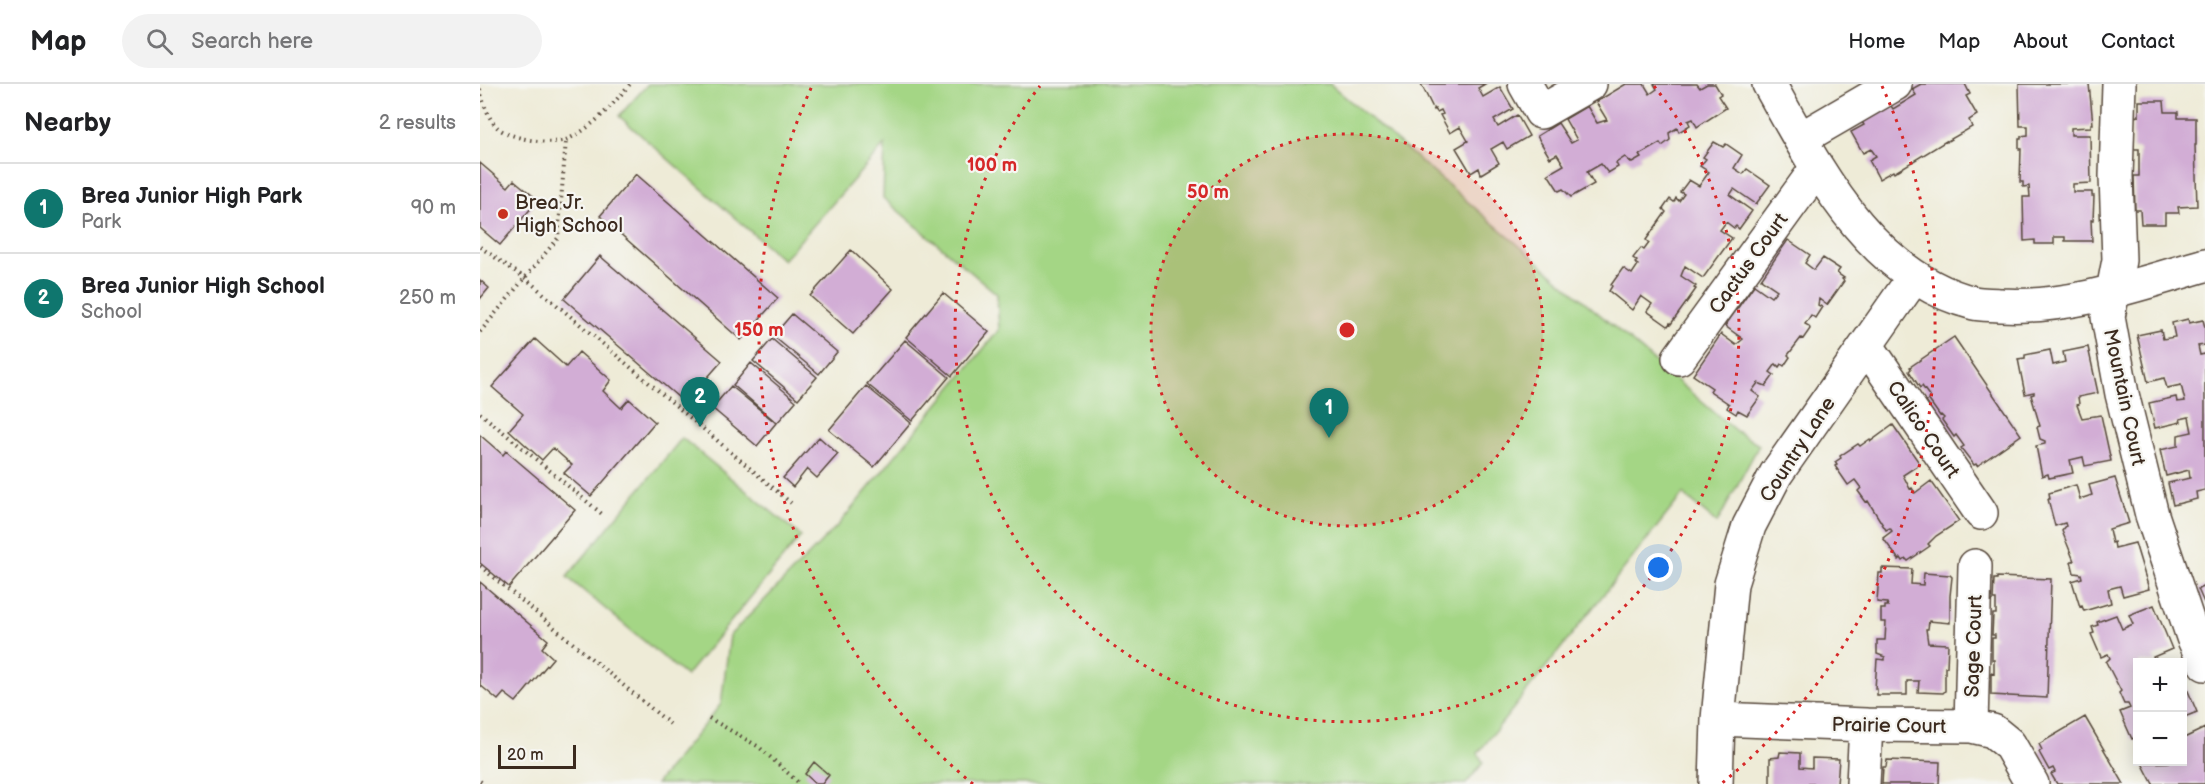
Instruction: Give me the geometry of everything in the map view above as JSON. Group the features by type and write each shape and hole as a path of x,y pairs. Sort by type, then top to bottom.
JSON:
{"street":[{"path":"1525,84 1541,112 1590,84"},
{"path":"1769,84 1817,168 1859,227 1914,277 1975,303 2019,306 2112,292 2205,265"},
{"path":"1800,139 1895,84"},
{"name":"Mountain Court","path":"2119,84 2116,176 2119,260 2108,317 2122,394 2147,493 2193,637 2205,664"},
{"name":"Cactus Court","path":"1679,358 1817,168"},
{"name":"Country Lane","path":"1716,784 1718,719 1731,584 1749,526 1776,474 1914,277"},
{"name":"Calico Court","path":"1866,346 1981,513"},
{"name":"Sage Court","path":"1971,726 1975,566"},
{"name":"Prairie Court","path":"1718,719 1866,725 1971,726 1993,731 2009,744 2032,784"},
{"path":"1863,784 1866,725"}],"path":[{"path":"480,89 484,106 497,128 528,141 566,140 602,117 630,84"},
{"path":"480,332 558,238 566,140"},
{"path":"480,246 525,278 791,502"},
{"path":"480,413 602,514"},
{"path":"480,566 670,724"},
{"path":"709,718 759,747 800,784"}],"green space":[{"path":"648,84 1330,84 1736,431 1759,445 1717,523 1683,494 1478,753 1483,763 1466,784 656,784 721,704 730,635 839,524 999,330 997,294 883,198 885,144 783,260 619,116"},
{"path":"682,438 801,536 686,676 567,577"}],"building":[{"path":"1421,84 1485,84 1478,88 1483,97 1500,87 1513,109 1494,120 1498,127 1517,115 1529,136 1507,149 1503,142 1491,149 1499,163 1481,174 1479,168 1471,173 1456,148 1468,141 1460,127 1450,133 1440,115 1443,114 1441,110 1437,112 1434,110"},
{"path":"1626,84 1644,84 1650,94 1657,89 1654,84 1697,84 1700,88 1707,84 1715,84 1721,94 1718,96 1726,108 1697,127 1693,119 1688,121 1690,125 1679,132 1677,128 1669,133 1670,140 1662,146 1660,143 1639,155 1641,158 1632,163 1625,157 1616,163 1618,167 1608,173 1601,164 1587,172 1594,184 1571,197 1563,189 1559,191 1548,174 1564,165 1557,154 1550,158 1537,136 1558,123 1571,143 1577,140 1565,119 1587,106 1597,123 1607,120 1596,102"},
{"path":"1921,84 1965,84 1970,94 1966,96 1977,115 1969,120 1972,127 1894,173 1893,171 1879,179 1869,160 1876,156 1871,149 1863,153 1851,132 1864,125 1860,119 1889,103 1893,109 1916,95 1912,89"},
{"path":"2019,84 2089,84 2093,124 2091,127 2071,128 2071,135 2090,135 2091,183 2073,184 2073,192 2092,192 2094,196 2093,220 2091,220 2092,241 2065,241 2065,237 2054,237 2054,244 2035,244 2035,240 2024,241 2023,197 2030,197 2029,186 2023,187 2023,182 2020,182 2019,139 2021,136 2028,135 2028,126 2020,126"},
{"path":"2139,101 2164,101 2165,112 2178,112 2178,118 2196,118 2197,206 2178,207 2179,213 2165,213 2165,224 2141,224 2140,210 2135,210 2134,176 2139,176 2139,149 2133,149 2133,117 2139,116"},
{"path":"1714,142 1723,147 1726,144 1742,155 1734,168 1743,174 1747,169 1770,185 1756,204 1734,189 1730,195 1752,211 1739,229 1726,222 1720,230 1732,238 1703,278 1685,266 1681,276 1696,286 1694,288 1696,289 1668,326 1647,311 1652,304 1641,296 1632,310 1609,291 1623,268 1632,274 1638,265 1633,258 1641,248 1644,250 1649,243 1646,240 1666,212 1663,209 1670,199 1674,202 1676,198 1679,201 1684,194 1680,192 1689,180 1699,186 1709,172 1700,166 1706,159 1703,157"},
{"name":"Brea Jr. High School","path":"480,163 508,187 514,180 538,200 500,245 480,228"},
{"path":"636,174 778,298 741,340 600,216"},
{"path":"1788,240 1810,255 1805,263 1814,270 1823,258 1840,269 1837,273 1844,278 1842,279 1844,281 1827,305 1819,299 1818,305 1822,307 1815,318 1811,315 1805,324 1810,329 1788,355 1790,357 1784,366 1781,364 1779,367 1776,364 1770,372 1774,375 1766,386 1758,383 1752,391 1760,397 1747,415 1738,410 1736,414 1727,408 1729,404 1710,391 1712,388 1693,375 1721,334 1736,345 1743,339 1725,326 1754,285 1771,297 1777,290 1761,279"},
{"path":"851,250 893,289 853,334 810,296"},
{"path":"600,256 722,361 685,403 564,299"},
{"name":"Brea Jr. High School","path":"480,280 489,288 480,299"},
{"path":"943,293 989,332 952,376 906,337"},
{"path":"792,314 837,352 819,374 773,336"},
{"path":"2188,319 2189,323 2203,320 2205,327 2205,345 2198,346 2200,355 2205,354 2205,490 2196,492 2197,499 2173,505 2168,483 2190,478 2189,470 2166,476 2160,450 2178,446 2178,435 2192,432 2189,417 2180,419 2181,422 2155,428 2149,403 2176,397 2177,402 2185,401 2181,385 2167,388 2164,378 2148,382 2137,335 2161,330 2163,339 2175,337 2172,323"},
{"path":"1954,337 2021,435 1977,466 1961,448 1964,446 1956,435 1954,437 1942,420 1944,418 1928,399 1930,397 1922,386 1920,388 1909,371 1910,367"},
{"path":"535,339 566,367 579,352 611,380 603,391 621,408 629,399 655,422 591,496 564,473 572,465 553,448 542,460 509,430 523,414 492,387"},
{"path":"772,339 817,377 798,399 753,361"},
{"path":"905,340 949,377 912,421 867,384"},
{"path":"2088,347 2098,393 2078,397 2079,404 2077,405 2082,418 2101,415 2111,461 2085,466 2083,457 2070,460 2073,473 2049,478 2048,474 2042,476 2036,446 2045,444 2045,441 2040,439 2037,427 2040,426 2031,395 2034,392 2025,394 2018,359 2025,358 2025,355 2050,350 2053,365 2065,362 2063,352"},
{"path":"751,363 796,401 777,423 733,385"},
{"path":"731,386 776,423 757,446 712,408"},
{"path":"866,386 911,423 874,467 829,430"},
{"path":"1893,425 1920,464 1903,475 1910,489 1912,488 1915,493 1931,481 1959,521 1936,536 1928,544 1930,546 1908,561 1906,559 1903,561 1901,558 1899,560 1883,538 1892,531 1890,528 1886,530 1868,501 1866,502 1858,491 1861,488 1855,480 1848,485 1835,466 1840,456 1858,444 1860,446 1870,439 1871,441"},
{"path":"480,435 503,455 506,451 575,510 509,587 480,563"},
{"path":"819,437 838,454 817,478 807,469 793,487 783,478"},
{"path":"2115,478 2129,523 2109,529 2112,543 2114,542 2115,548 2135,543 2149,589 2123,596 2120,586 2108,589 2111,603 2084,611 2082,606 2080,607 2072,581 2082,578 2081,574 2074,573 2071,561 2074,561 2062,531 2066,526 2065,523 2055,526 2048,499 2050,499 2049,493 2076,485 2080,499 2092,495 2089,485"},
{"path":"1882,568 1912,569 1911,584 1923,585 1924,573 1952,577 1950,623 1929,621 1928,629 1926,629 1928,643 1948,644 1943,693 1918,692 1919,681 1907,681 1907,695 1877,695 1877,689 1875,689 1877,659 1885,660 1885,657 1877,654 1877,640 1885,640 1886,622 1881,622 1881,609 1888,606 1887,603 1877,602 1879,573 1882,573"},
{"path":"1997,577 2051,579 2047,698 1991,695 1991,673 1994,674 1992,638 1995,638 1995,635 1992,635 1993,614 1996,614 1996,600 1993,600 1994,579"},
{"path":"480,582 548,640 542,648 553,658 516,702 504,693 498,700 480,685"},
{"path":"2205,586 2205,605 2198,589"},
{"path":"2154,605 2172,649 2154,658 2133,658 2132,739 2120,712 2130,708 2128,704 2124,704 2119,693 2121,691 2106,662 2110,658 2108,654 2101,657 2091,634 2094,633 2092,627 2098,625 2097,622 2116,615 2122,629 2133,624 2129,615"},
{"path":"2187,689 2197,712 2187,716"},
{"path":"2085,717 2124,784 2057,784 2051,774 2055,772 2053,768 2049,770 2039,752 2042,750 2039,744"},
{"path":"2205,728 2205,784 2153,784 2144,766 2187,766 2187,737"},
{"path":"1780,752 1800,753 1800,767 1812,768 1812,758 1839,759 1837,784 1770,784 1770,758 1779,757"},
{"path":"1887,760 1940,762 1939,784 1882,784 1883,767 1886,767"},
{"path":"814,762 829,775 822,784 816,784 805,774"}],"place":[{"name":"Brea Jr. High School","path":"503,214"},
{"name":"Brea Junior High School","path":"700,427"},
{"name":"Brea Junior High Park","path":"1329,438"}]}
